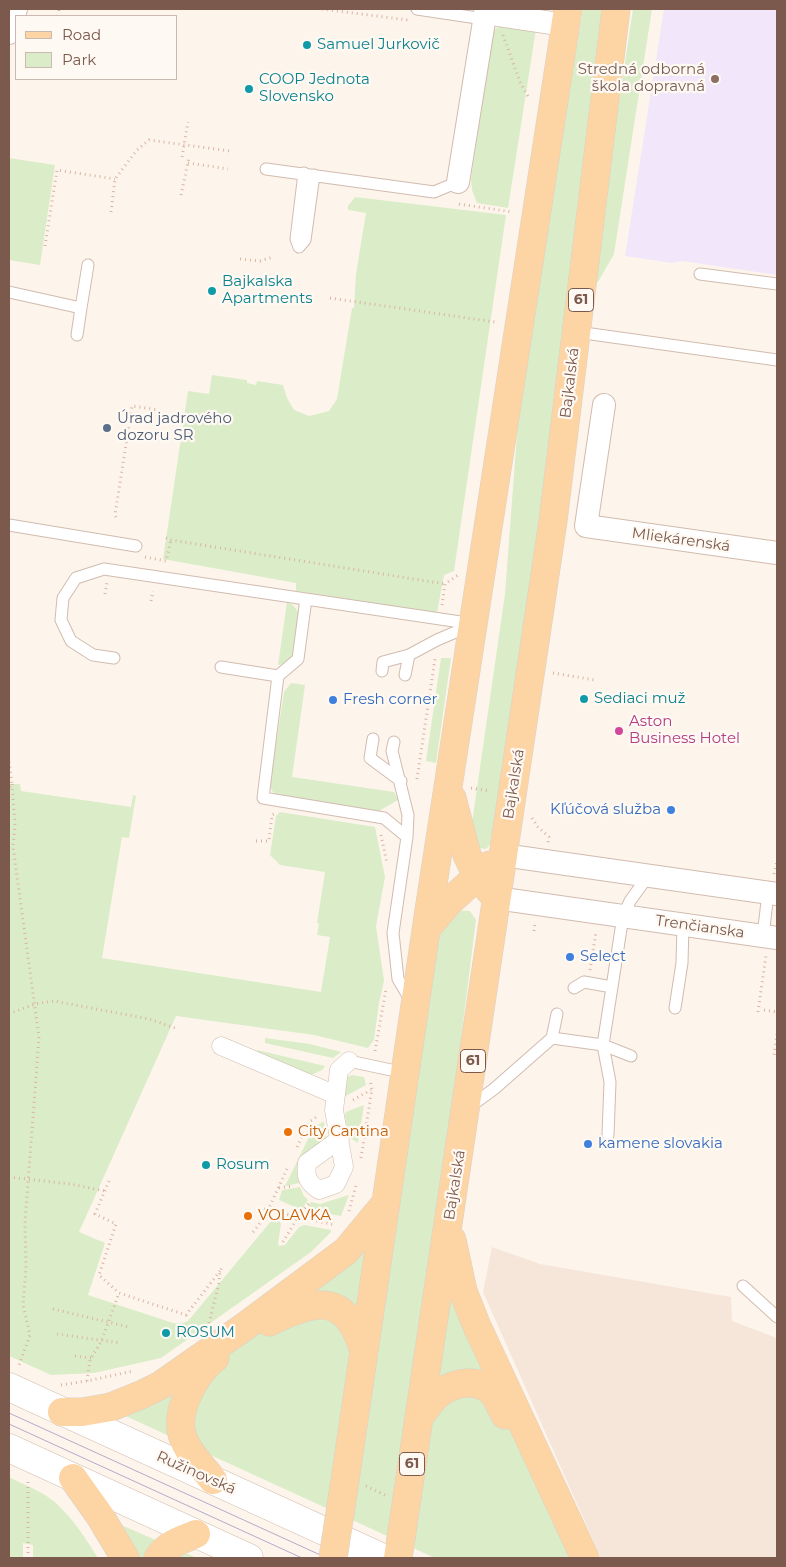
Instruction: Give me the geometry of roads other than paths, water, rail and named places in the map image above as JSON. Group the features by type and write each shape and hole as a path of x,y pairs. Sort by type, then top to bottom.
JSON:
{"main road":[{"name":"Bajkalská","path":"398,1558 467,1109 496,898 553,521 616,9"},
{"path":"333,1558 427,928 567,17"},
{"path":"449,784 460,834 467,855 477,876 496,898"},
{"path":"427,928 449,902 503,855"},
{"path":"62,1412 82,1412 111,1407 162,1385 346,1251 386,1202"},
{"path":"449,1225 463,1291 476,1324 585,1558"},
{"path":"213,1480 185,1444 180,1419 185,1400 206,1364 270,1322 310,1305 328,1306 346,1316 356,1328 364,1351"},
{"path":"420,1416 440,1392 457,1385 469,1382 478,1384 493,1394 514,1432 567,1546 568,1558"},
{"path":"73,1478 100,1516 125,1558"},
{"path":"158,1558 175,1542 196,1534"}],"street":[{"path":"9,33 16,9"},
{"path":"458,182 488,14 567,17"},
{"name":"Mliekárenská","path":"604,405 578,526 777,553"},
{"path":"503,855 648,876 773,888"},
{"name":"Trenčianska","path":"496,898 683,925 769,943"},
{"path":"221,1046 336,1095"},
{"path":"340,1139 334,1110 339,1070 349,1062"},
{"name":"Ružinovská","path":"13,1378 62,1412 383,1558"},
{"path":"9,1448 249,1558"}],"lane":[{"path":"417,9 488,14"},
{"path":"266,168 434,192 458,182"},
{"path":"309,174 305,240 299,247 296,238 309,174"},
{"path":"77,335 88,265"},
{"path":"700,274 777,284"},
{"path":"9,292 81,308"},
{"path":"577,332 777,360"},
{"path":"9,525 136,546"},
{"path":"114,658 93,655 71,642 61,620 63,598 76,578 104,569 474,624"},
{"path":"306,599 298,659 278,676 263,798 384,818 407,837"},
{"path":"382,671 383,662 409,655 474,624"},
{"path":"405,675 409,655"},
{"path":"221,667 278,676"},
{"path":"373,738 370,758 401,781"},
{"path":"394,742 392,751 408,815 407,837 393,933 398,979 415,1009"},
{"path":"608,1135 610,1082 603,1045 612,986 623,916 630,901 648,876"},
{"path":"769,943 773,888"},
{"path":"675,1008 682,963 683,925"},
{"path":"579,985 612,986"},
{"path":"467,1109 494,1089 552,1038 557,1014"},
{"path":"552,1038 603,1045 631,1056"},
{"path":"349,1062 405,1073"},
{"path":"743,1286 777,1317"}],"tram line":[{"path":"9,1413 327,1558"},
{"path":"9,1424 302,1558"}],"place":[{"name":"Samuel Jurkovič","path":"307,45"},
{"name":"Stredná odborná škola dopravná","path":"715,79"},
{"name":"COOP Jednota Slovensko","path":"249,89"},
{"name":"Bajkalska Apartments","path":"212,291"},
{"name":"Úrad jadrového dozoru SR","path":"107,428"},
{"name":"Sediaci muž","path":"584,699"},
{"name":"Fresh corner","path":"333,700"},
{"name":"Aston Business Hotel","path":"619,731"},
{"name":"Kľúčová služba","path":"671,810"},
{"name":"Select","path":"570,957"},
{"name":"City Cantina","path":"288,1132"},
{"name":"kamene slovakia","path":"588,1144"},
{"name":"Rosum","path":"206,1165"},
{"name":"VOLAVKA","path":"248,1216"},
{"name":"ROSUM","path":"166,1333"}]}
